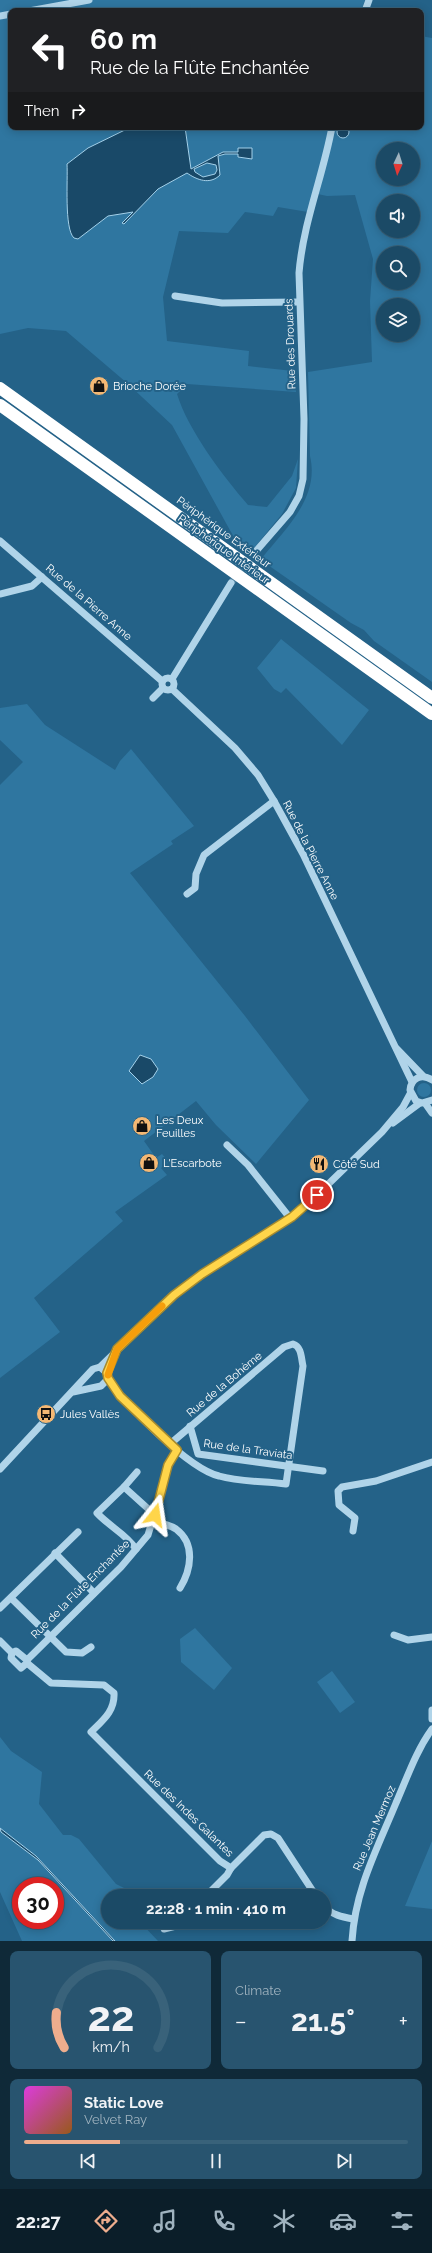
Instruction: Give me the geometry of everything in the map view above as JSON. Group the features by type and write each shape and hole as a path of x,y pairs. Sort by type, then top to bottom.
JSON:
{"highway":[{"name":"Périphérique Extérieur","path":"0,388 432,698"},
{"name":"Périphérique Intérieur","path":"0,405 432,714"}],"street":[{"path":"45,8 89,0"},
{"name":"Rue des Drouards","path":"257,550 290,512 299,496 302,479 304,419 299,302 300,252 327,153 331,130"},
{"path":"175,296 222,303 299,302"},
{"name":"Rue de la Pierre Anne","path":"0,541 163,685"},
{"path":"0,594 32,586 42,577"},
{"path":"163,685 167,690 172,688 174,683 172,679 231,583"},
{"path":"153,698 163,685 166,678 172,679"},
{"name":"Rue de la Pierre Anne","path":"172,688 235,748 258,775 274,801 303,854 412,1082"},
{"path":"187,894 195,888 196,874 204,855 274,801"},
{"name":"Rue de la Pierre Anne","path":"394,1046 423,1076"},
{"path":"0,1469 90,1375 93,1369 100,1368 117,1349 180,1291 202,1274 290,1218 317,1195 382,1132 403,1107 410,1094 412,1082 423,1076 432,1079"},
{"path":"410,1094 426,1102 432,1113"},
{"path":"382,1132 426,1102"},
{"path":"227,1145 248,1164 290,1218"},
{"name":"Rue de la Bohème","path":"170,1444 284,1348 293,1344 300,1350 303,1366 288,1466"},
{"path":"73,1392 106,1383 107,1375 117,1349"},
{"path":"100,1368 107,1375 120,1396 170,1444 203,1471 219,1476 286,1484 288,1466"},
{"path":"90,1375 90,1380 98,1386 120,1396"},
{"name":"Rue de la Traviata","path":"190,1426 198,1454 323,1471"},
{"name":"Rue de la Flûte Enchantée","path":"27,1661 94,1593 148,1535 154,1519 168,1465 177,1450"},
{"path":"353,1531 355,1518 339,1505 338,1491 342,1487 376,1481 432,1462"},
{"path":"136,1549 122,1532 112,1528 97,1513 137,1472"},
{"path":"124,1487 154,1519 175,1528 184,1538 189,1549 190,1562 187,1577 180,1588"},
{"path":"0,1608 78,1532"},
{"path":"55,1553 94,1593"},
{"path":"11,1598 66,1652 82,1652 91,1647"},
{"path":"394,1635 408,1640 432,1637"},
{"path":"0,1640 12,1653 16,1651 20,1652 27,1661"},
{"name":"Rue des Indes Galantes","path":"27,1661 51,1683 104,1684 114,1693 115,1702 112,1711 92,1732 220,1861 231,1868 264,1835 271,1834 278,1838 311,1889"},
{"path":"432,1710 432,1718"},
{"name":"Rue Jean Mermoz","path":"352,1941 353,1919 358,1896 378,1845 423,1741 432,1729"},
{"path":"213,1889 227,1875 231,1868"},
{"path":"331,1913 353,1919"}],"shaded area":[{"path":"0,0 365,0 362,8 8,8 8,130 125,130 88,148 67,164 70,232 78,239 108,216 134,212 122,223 124,224 158,189 187,173 203,181 220,173 218,156 225,154 238,154 238,152 223,152 191,169 185,130 424,130 424,37 432,38 432,682 374,641 364,630 351,623 268,565 262,558 298,512 310,486 312,471 310,456 308,372 372,362 370,301 373,259 355,195 327,196 313,193 308,212 278,207 273,216 245,212 228,233 179,231 163,297 167,341 249,351 248,366 293,371 296,392 187,384 177,394 189,422 207,452 217,467 248,505 267,507 292,476 298,459 296,488 282,514 254,548 242,547 237,543 172,425 127,383 66,331 28,328 0,334"},
{"path":"125,130 185,130 191,169 223,152 238,152 238,148 252,148 252,159 238,157 238,154 225,154 218,156 220,175 216,178 208,181 195,178 187,173 158,189 124,224 122,223 133,212 108,216 78,239 74,238 69,225 67,203 67,164 88,148","holes":["207,163 216,165 217,170 215,174 203,177 195,172 194,169"]},
{"path":"338,130 348,130 349,132 347,136 343,138 339,136 337,132"},
{"path":"207,163 216,165 217,170 215,174 203,177 195,172 194,169"},
{"path":"281,639 369,710 342,745 286,688 281,693 274,689 257,668"},
{"path":"27,704 45,725 115,770 120,761 131,749 194,826 171,841 173,844 130,873 245,1016 309,1100 256,1164 216,1125 196,1101 144,1141 156,1158 162,1154 169,1162 161,1168 167,1175 115,1212 123,1221 34,1298 60,1332 0,1378 0,785 23,762 0,740 0,708"},
{"path":"140,1055 151,1059 158,1069 153,1077 142,1084 129,1071"},
{"path":"421,1083 427,1083 431,1087 431,1093 427,1097 421,1097 417,1093 417,1087"},
{"path":"195,1628 232,1668 214,1690 181,1662 180,1639"},
{"path":"332,1671 355,1702 340,1713 317,1682"},
{"path":"0,1737 11,1751 42,1772 39,1804 63,1835 71,1835 79,1839 116,1884 126,1889 101,1889 101,1929 147,1929 158,1941 22,1941 17,1929 64,1929 64,1877 12,1877 12,1919 0,1892"},
{"path":"0,1828 36,1856 56,1877 54,1877 38,1860 1,1832"},
{"path":"432,1841 432,1909 405,1906"},
{"path":"64,1886 101,1926 101,1928 64,1888"},
{"path":"102,1929 104,1929 115,1941 113,1941"}],"tunnel":[{"path":"231,583 257,550"}],"slow traffic":[{"path":"108,1375 107,1373 117,1349 162,1306"}],"place":[{"name":"Brioche Dorée","path":"99,386"},
{"name":"Les Deux Feuilles","path":"142,1126"},
{"name":"L'Escarbote","path":"149,1163"},
{"name":"Côté Sud","path":"319,1164"},
{"name":"Jules Vallès","path":"46,1414"}],"route":[{"path":"155,1515 168,1465 173,1454 177,1450 120,1396 108,1378 107,1373 117,1349 174,1295 202,1274 292,1217 317,1195"}]}
